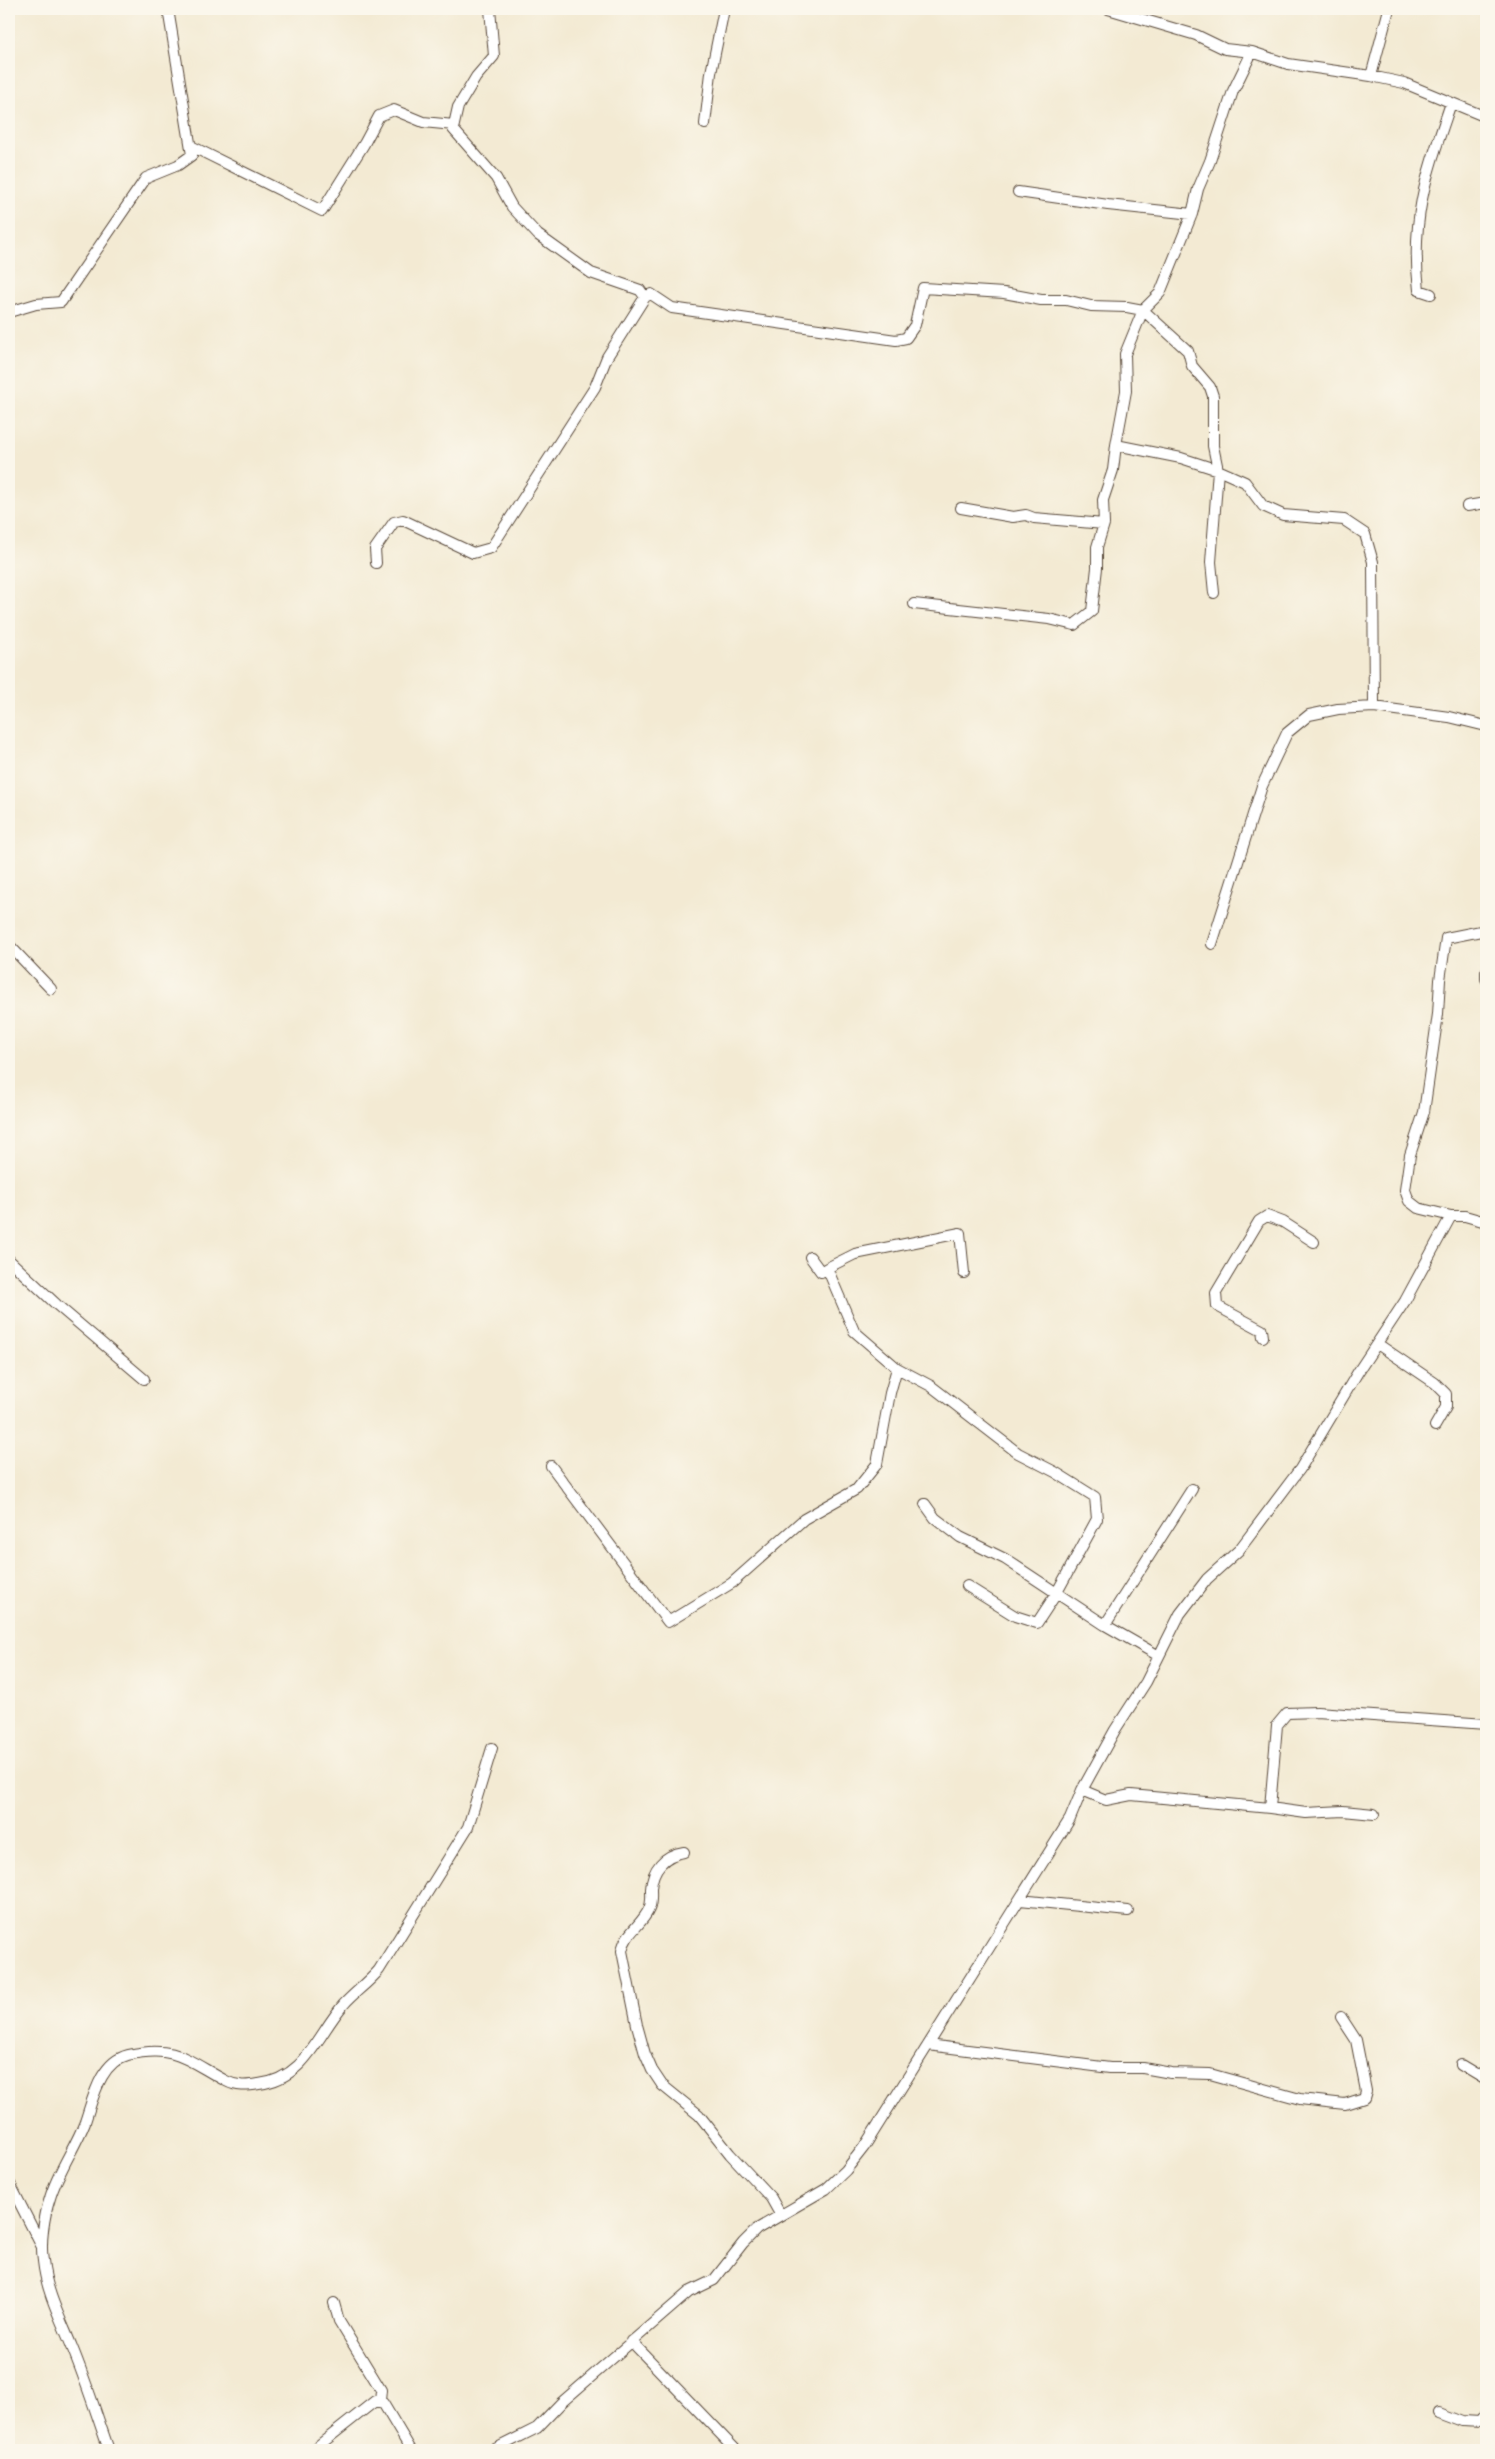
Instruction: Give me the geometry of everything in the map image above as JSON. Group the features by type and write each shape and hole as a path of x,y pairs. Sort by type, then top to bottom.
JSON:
{"street":[{"path":"9,312 36,304 61,302 146,178 178,164 192,155 168,9"},
{"path":"490,9 494,56 476,77 458,107 453,129 496,178 512,207 538,235 591,273 640,290 645,297"},
{"path":"705,124 712,65 724,9"},
{"path":"1108,9 1133,13 1196,35 1226,49 1252,52 1288,64 1371,76 1404,83 1486,117"},
{"path":"1371,76 1389,9"},
{"path":"914,604 1049,619 1074,625 1092,612 1097,568 1097,547 1104,524 1103,500 1113,470 1126,391 1125,354 1143,310 1160,293 1192,214 1198,189 1210,161 1234,91 1252,52"},
{"path":"1431,294 1419,290 1416,265 1416,230 1422,192 1451,102"},
{"path":"191,146 322,210 364,144 379,116 394,110 423,122 454,125"},
{"path":"1018,192 1108,205 1192,214"},
{"path":"376,563 375,549 394,522 403,520 472,553 491,548 595,387 607,357 645,297 651,294 672,308 896,340 906,338 915,325 923,288 1004,293 1041,300 1066,300 1091,306 1127,307 1143,310 1188,351 1192,366 1210,387 1213,396 1212,446 1218,470 1211,562 1214,593"},
{"path":"1116,445 1181,458 1218,470 1245,482 1263,506 1283,515 1344,520 1365,534 1373,562 1374,707"},
{"path":"1467,506 1486,503"},
{"path":"961,508 1013,516 1026,515 1034,518 1104,524"},
{"path":"1212,944 1262,786 1287,733 1310,715 1338,709 1374,707 1449,717 1486,726"},
{"path":"1486,930 1446,938 1440,980 1438,1014 1424,1112 1410,1156 1405,1190 1409,1201 1418,1208 1452,1216 1465,1216 1486,1222"},
{"path":"9,945 51,989"},
{"path":"1486,972 1486,979"},
{"path":"1263,1337 1262,1330 1217,1306 1216,1293 1259,1221 1267,1216 1283,1222 1314,1242"},
{"path":"493,2450 537,2428 562,2402 690,2292 714,2280 748,2237 780,2214 826,2189 846,2170 864,2147 1070,1819 1082,1790 1115,1730 1146,1682 1180,1614 1207,1579 1239,1550 1300,1469 1358,1372 1379,1344 1443,1235 1452,1216"},
{"path":"810,1257 821,1272 856,1254 960,1233 964,1273"},
{"path":"9,1260 57,1305 144,1379"},
{"path":"827,1268 854,1331 897,1368 931,1386 1018,1454 1055,1472 1095,1497 1097,1519 1056,1594 1037,1623 1015,1616 967,1586"},
{"path":"1379,1344 1435,1383 1446,1394 1446,1407 1435,1426"},
{"path":"550,1466 668,1622 732,1583 804,1519 857,1489 877,1464 890,1393 897,1368"},
{"path":"1105,1626 1192,1489"},
{"path":"926,1504 935,1518 960,1537 1005,1559 1105,1626 1159,1656"},
{"path":"1270,1808 1277,1725 1286,1713 1318,1712 1486,1724"},
{"path":"109,2450 52,2295 43,2262 42,2246 49,2199 82,2131 99,2083 109,2067 127,2056 156,2052 178,2054 192,2060 235,2086 268,2083 284,2077 300,2064 343,2005 379,1970 460,1841 474,1811 492,1748"},
{"path":"1082,1790 1106,1800 1132,1796 1306,1813 1343,1811 1374,1814"},
{"path":"684,1852 670,1856 657,1867 654,1872 649,1909 624,1940 622,1951 645,2054 662,2085 698,2115 730,2154 771,2198 780,2214"},
{"path":"1020,1900 1128,1911"},
{"path":"928,2045 1110,2068 1143,2068 1171,2073 1210,2074 1300,2099 1345,2104 1364,2098 1366,2091 1356,2040 1341,2017"},
{"path":"1461,2065 1486,2080"},
{"path":"9,2182 42,2246"},
{"path":"334,2303 339,2321 381,2390 380,2401 411,2450"},
{"path":"631,2342 736,2450"},
{"path":"313,2450 375,2401 380,2401"},
{"path":"1439,2413 1463,2422 1480,2423 1486,2414"}]}
